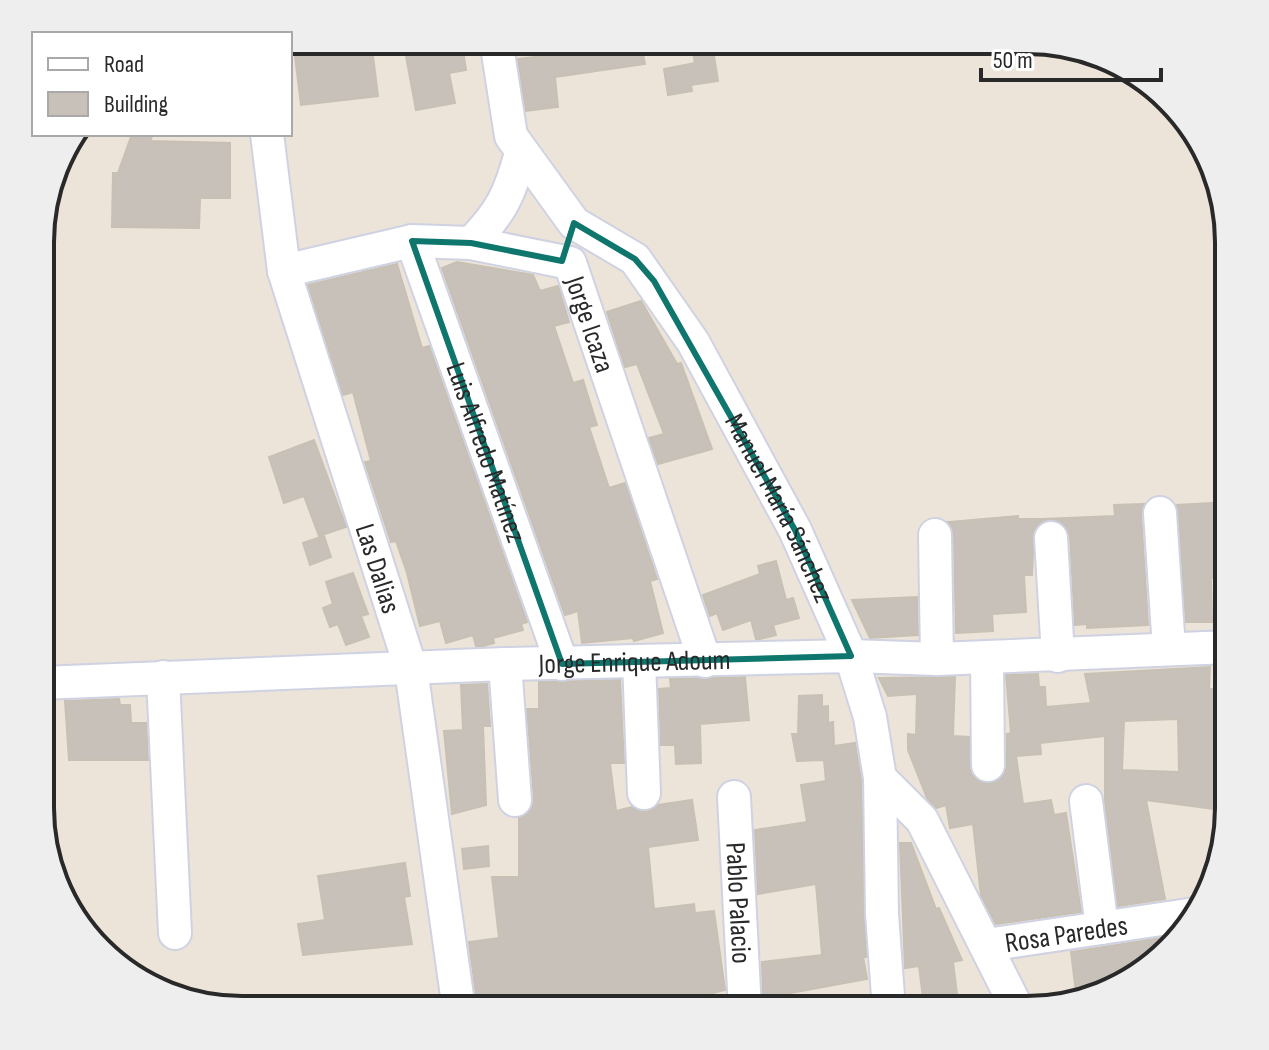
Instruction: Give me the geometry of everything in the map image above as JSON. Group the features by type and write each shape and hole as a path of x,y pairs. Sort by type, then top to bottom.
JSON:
{"street":[{"name":"Manuel María Sánchez","path":"498,54 511,136 574,223 635,259 685,329 795,530 851,656 870,717 880,778 882,914 888,996"},
{"name":"Las Dalias","path":"267,136 284,271 411,669 457,996"},
{"path":"471,243 497,217 511,189 521,153"},
{"path":"570,263 566,247 574,223"},
{"name":"Jorge Icaza","path":"284,271 412,241 471,243 570,263 705,661"},
{"name":"Luis Alfredo Matínez","path":"412,241 562,664"},
{"path":"1160,513 1169,649"},
{"path":"935,535 937,659"},
{"path":"1051,538 1058,656"},
{"name":"Jorge Enrique Adoum","path":"54,682 505,664 851,656 937,659 1215,647"},
{"path":"987,657 988,765"},
{"path":"639,661 644,793"},
{"path":"505,664 515,800"},
{"path":"163,677 175,933"},
{"path":"880,778 922,820 1011,996"},
{"name":"Pablo Palacio","path":"734,797 744,996"},
{"path":"1086,801 1102,928"},
{"name":"Rosa Paredes","path":"987,945 1180,916"}],"highlighted area":[{"path":"574,223 635,259 654,281 795,530 851,656 562,664 412,241 471,243 562,261"}],"building":[{"path":"295,54 373,54 378,96 301,105"},
{"path":"406,54 464,54 466,70 449,73 455,103 416,110"},
{"path":"562,54 643,54 645,64 555,77 558,107 526,111 518,59"},
{"path":"693,54 714,54 718,81 691,85 692,91 668,95 664,69 695,63"},
{"path":"131,136 152,136 150,141 230,143 230,198 200,198 199,228 112,227 113,173 118,173"},
{"path":"457,262 533,275 540,291 558,286 569,322 554,326 573,383 583,380 597,425 589,427 609,488 625,483 657,579 650,581 663,633 634,641 633,638 582,643 578,611 565,615 442,268"},
{"path":"397,264 422,348 429,346 527,622 521,624 523,630 493,638 494,643 483,646 476,646 473,635 446,643 440,621 420,626 407,573 396,541 391,542 365,462 371,461 353,392 343,395 308,285"},
{"path":"641,301 677,364 681,363 712,449 658,464 649,438 664,434 637,364 625,367 607,312"},
{"path":"314,440 346,527 319,536 304,496 284,503 269,457"},
{"path":"1215,503 1212,622 1186,622 1177,505"},
{"path":"1144,504 1141,514 1148,625 1087,628 1087,624 1075,625 1070,536 1066,527 1051,519 1040,523 1034,530 1032,575 1024,575 1026,612 992,614 993,631 956,633 954,535 948,522 1018,516 1018,519 1042,519 1115,516 1114,505"},
{"path":"324,536 331,557 310,565 303,543"},
{"path":"776,561 786,600 793,598 799,618 773,625 776,635 760,639 756,639 751,620 723,630 717,613 710,616 703,595 760,574 758,566"},
{"path":"353,573 368,614 361,616 369,637 346,645 338,624 330,627 323,608 333,604 326,582"},
{"path":"917,597 918,635 870,638 852,600"},
{"path":"1210,667 1209,689 1215,689 1215,809 1146,800 1165,899 1118,906 1105,802 1105,736 1040,743 1041,754 1016,756 1023,804 1051,800 1054,815 1066,813 1081,912 996,924 981,896 973,824 950,828 946,805 936,808 927,798 908,750 908,734 916,735 917,694 888,696 879,678 955,677 953,736 969,737 971,774 978,781 989,784 1004,775 1007,766 1007,734 1011,733 1006,675 1038,674 1039,687 1045,687 1046,707 1091,703 1085,674","holes":["1178,719 1179,772 1122,770 1124,721"]},
{"path":"745,677 749,720 700,724 701,763 676,764 675,745 661,745 659,689 671,688 670,679"},
{"path":"620,680 624,763 610,763 616,811 632,807 646,812 658,805 692,800 698,840 648,847 654,909 694,904 695,913 714,911 725,990 701,996 476,996 469,942 499,938 492,877 519,877 519,818 532,809 534,799 527,709 539,709 539,682"},
{"path":"487,684 490,726 483,726 486,805 452,814 444,731 463,730 461,685"},
{"path":"822,695 822,707 828,706 828,723 833,722 834,746 855,743 861,780 866,957 863,957 867,979 763,996 762,962 822,955 816,884 758,894 755,830 807,822 801,785 826,781 824,760 797,761 792,734 798,734 799,696"},
{"path":"119,699 120,705 130,705 131,723 146,723 148,760 69,760 65,701"},
{"path":"900,843 911,843 936,909 939,908 962,960 953,962 957,996 923,996 919,966 905,968"},
{"path":"488,846 489,866 464,869 462,849"},
{"path":"405,863 410,896 404,897 412,944 303,955 298,924 325,920 318,876"},
{"path":"1163,938 1121,971 1076,989 1071,952"}]}
